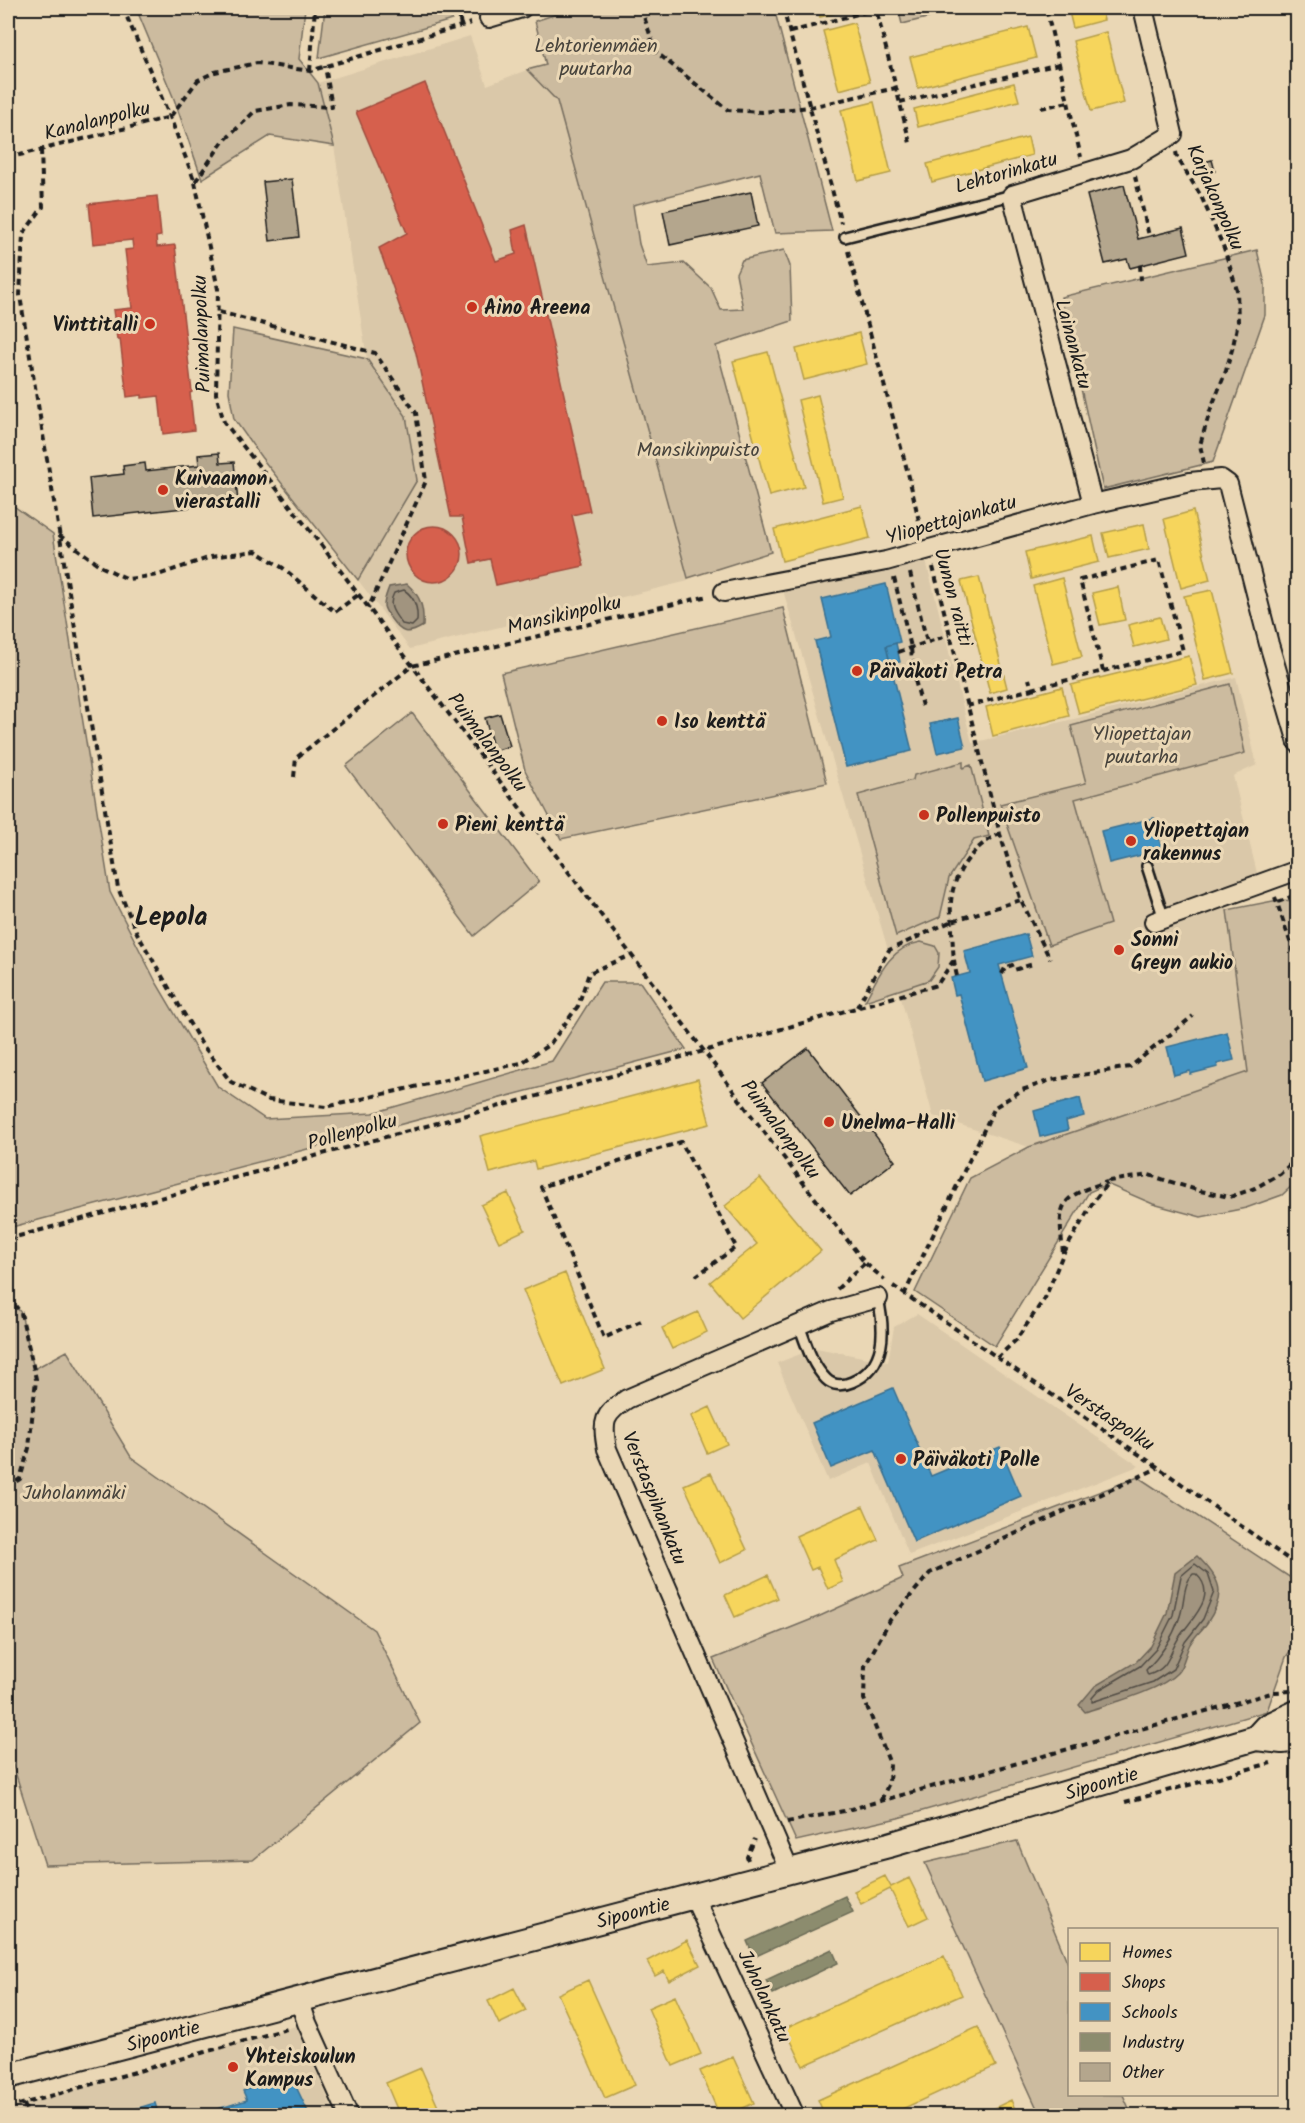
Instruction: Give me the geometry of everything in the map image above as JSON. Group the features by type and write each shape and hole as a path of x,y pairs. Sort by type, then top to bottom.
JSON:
{"street":[{"path":"489,18 522,8"},
{"path":"1143,8 1173,134"},
{"name":"Lehtorinkatu","path":"1012,195 1131,159 1173,134"},
{"name":"Lainankatu","path":"1012,195 1093,504"},
{"path":"1208,481 1221,479 1228,484 1269,644 1298,743"},
{"name":"Yliopettajankatu","path":"724,592 898,557 1093,504 1190,482 1208,481"},
{"path":"1159,921 1298,870"},
{"name":"Verstaspihankatu","path":"789,1870 611,1459 603,1430 612,1408 627,1399 831,1311 878,1298"},
{"name":"Sipoontie","path":"1256,1738 1266,1727 1298,1712"},
{"name":"Sipoontie","path":"8,2076 889,1845 1256,1738 1282,1741 1298,1739"},
{"name":"Juholankatu","path":"693,1895 795,2115"},
{"path":"299,1999 349,2115"}],"lane":[{"name":"Lehtorinkatu","path":"845,237 1012,195"},
{"path":"1147,866 1159,921"},
{"path":"799,1325 814,1364 827,1380 834,1384 846,1385 868,1374 880,1351 883,1332 878,1298"}],"path":[{"name":"Puimalanpolku","path":"123,8 195,182 218,289 216,394 224,422 865,1263 904,1295"},
{"path":"310,71 315,8"},
{"path":"458,8 461,26"},
{"path":"641,8 656,52 728,110 762,112 810,107 896,88"},
{"name":"Uunon raitti","path":"783,8 901,444 926,550 932,564 1000,834 1021,900 1050,958"},
{"path":"790,32 876,8 910,143"},
{"path":"1047,8 1085,172"},
{"name":"Kanalanpolku","path":"8,158 170,117 198,80 215,72 257,63 310,71 489,18"},
{"path":"900,102 1059,64"},
{"path":"195,182 222,143 255,111 291,105 332,107 325,66"},
{"path":"1041,108 1068,102"},
{"name":"Karjakonpolku","path":"1173,134 1177,156 1201,195 1224,248 1238,290 1238,322 1233,346 1200,445 1208,481"},
{"path":"41,150 43,207 23,234 20,296 118,888 143,943 201,1043 231,1082 269,1100 326,1107 521,1063 550,1044 578,1006 589,973 631,955"},
{"path":"1131,159 1149,237"},
{"path":"1140,265 1141,280"},
{"path":"219,312 375,353 416,413 426,482 368,609"},
{"path":"59,535 102,567 128,579 158,575 211,557 256,551 283,568 335,612 358,595"},
{"path":"898,557 927,642"},
{"path":"898,557 913,673 922,706"},
{"path":"967,706 1183,651 1159,560 1080,580 1104,671"},
{"name":"Mansikinpolku","path":"412,666 724,592"},
{"path":"898,652 949,635"},
{"path":"294,777 296,758 412,666"},
{"path":"1029,679 1032,689"},
{"path":"957,976 953,962 950,905 955,882 963,866 981,846 1000,834"},
{"path":"1298,894 1278,902 1298,965"},
{"path":"856,1008 889,950 952,921 1021,900"},
{"name":"Pollenpolku","path":"8,1239 704,1051 937,985 953,962"},
{"path":"1014,970 1033,964"},
{"path":"904,1295 995,1107 1022,1090 1051,1080 1130,1067 1193,1016"},
{"path":"641,1321 604,1338 541,1187 681,1142 736,1247 696,1275"},
{"path":"1063,1254 1060,1212 1065,1201 1086,1188 1109,1181 1149,1175 1200,1191 1230,1197 1255,1188 1280,1174 1298,1157"},
{"path":"998,1358 1016,1340 1045,1298 1063,1254 1093,1202 1109,1181"},
{"name":"Verstaspolku","path":"904,1295 1159,1468 1298,1566"},
{"path":"8,1296 21,1313 36,1378 29,1448 20,1479 8,1486"},
{"path":"881,1800 888,1783 890,1764 864,1699 866,1666 890,1620 930,1573 1159,1468"},
{"path":"770,1824 844,1811 1275,1692 1293,1690 1298,1683"},
{"path":"8,2108 308,2023"},
{"path":"24,2104 28,2115"}],"shaded area":[{"path":"470,36 487,85 527,70 557,101 688,581 410,649 358,580 417,480 406,416 367,359 334,146 318,83"},
{"path":"924,553 972,743 1236,677 1257,765 1233,776 1258,877 1224,895 1248,1072 1029,1147 933,1116 886,943 783,590"},
{"path":"917,1314 1139,1466 909,1555 871,1463 828,1481 777,1363 816,1348 888,1362 894,1327"},
{"name":"Yhteiskoulun Kampus","path":"296,2026 335,2115 13,2116 10,2108"}],"green space":[{"path":"136,8 305,8 299,59 318,83 334,146 270,136 202,179 174,99"},
{"path":"325,8 451,8 452,20 319,58"},
{"path":"575,8 774,8 832,231 775,233 760,173 633,205 639,244 647,267 684,263 711,288 721,310 743,309 736,273 742,260 784,250 790,266 792,321 716,346 771,552 688,578 557,101 527,70 546,65 535,21"},
{"path":"898,8 968,8 902,24"},
{"path":"1257,250 1265,284 1265,315 1213,462 1103,489 1061,297"},
{"path":"233,329 367,359 406,416 417,480 358,580 234,419 229,392"},
{"path":"8,502 53,534 110,892 156,982 218,1087 265,1119 373,1113 552,1061 602,982 640,982 686,1049 8,1228"},
{"name":"Iso kenttä","path":"783,608 827,783 561,839 525,770 501,673"},
{"name":"Yliopettajan puutarha","path":"1230,684 1245,753 1075,799 1110,924 1049,945 1000,804 1086,783 1071,726"},
{"name":"Pieni kenttä","path":"412,713 539,882 474,936 346,766"},
{"name":"Pollenpuisto","path":"963,762 963,768 971,765 989,836 974,840 949,878 940,917 896,936 858,795 913,780 914,775"},
{"path":"1278,900 1297,901 1297,1181 1282,1195 1246,1208 1201,1217 1153,1204 1107,1184 1089,1192 995,1346 915,1292 970,1178 1029,1147 1248,1072 1227,910"},
{"path":"921,942 935,946 939,953 938,967 929,980 865,1001 893,956 910,945"},
{"name":"Juholanmäki","path":"8,1296 21,1313 34,1369 67,1351 131,1457 374,1630 420,1723 253,1860 45,1865 8,1750"},
{"path":"1138,1477 1297,1582 1297,1641 1286,1657 1267,1711 898,1818 796,1841 713,1659 820,1616 903,1578 899,1568"},
{"path":"1017,1841 1068,1964 1068,2096 1123,2096 1132,2115 1040,2115 925,1863"}],"water":[{"path":"407,584 418,598 423,620 423,626 408,632 401,630 395,624 384,606 389,587"},
{"path":"1197,1556 1216,1579 1219,1595 1213,1612 1190,1644 1177,1673 1159,1686 1085,1712 1079,1705 1095,1686 1136,1662 1151,1646 1167,1613 1175,1573"}],"building: Homes":[{"path":"817,8 852,8 853,9 820,17"},
{"path":"1068,8 1101,8 1104,20 1073,28"},
{"path":"854,23 870,82 839,90 823,31"},
{"path":"1028,27 1036,58 918,88 910,57"},
{"path":"1106,32 1124,103 1091,111 1073,41"},
{"path":"1014,83 1019,101 918,127 914,109"},
{"path":"874,102 891,173 858,181 841,110"},
{"path":"1028,137 1032,155 932,182 927,164"},
{"path":"859,333 867,364 804,380 796,349"},
{"path":"768,352 804,487 769,496 733,361"},
{"path":"818,395 843,497 823,502 798,400"},
{"path":"862,506 870,538 782,561 774,529"},
{"path":"1193,511 1210,580 1181,588 1164,519"},
{"path":"1144,524 1149,549 1109,558 1103,533"},
{"path":"1093,536 1099,562 1031,579 1025,552"},
{"path":"979,577 1007,688 990,693 961,581"},
{"path":"1062,578 1082,657 1053,664 1033,586"},
{"path":"1118,587 1125,620 1100,625 1092,593"},
{"path":"1212,590 1233,673 1205,680 1184,596"},
{"path":"1160,617 1166,639 1134,647 1128,625"},
{"path":"1189,656 1197,685 1079,714 1071,685"},
{"path":"1062,687 1069,716 993,736 986,707"},
{"path":"698,1079 710,1124 536,1169 534,1161 490,1173 480,1136"},
{"path":"760,1178 821,1251 740,1318 710,1282 757,1244 725,1206"},
{"path":"508,1193 525,1230 499,1242 481,1205"},
{"path":"565,1273 605,1369 563,1386 523,1290"},
{"path":"698,1312 707,1332 672,1349 662,1328"},
{"path":"710,1407 727,1444 707,1453 691,1416"},
{"path":"711,1473 747,1550 720,1563 684,1485"},
{"path":"863,1506 878,1540 834,1560 843,1582 828,1589 818,1567 811,1570 796,1536"},
{"path":"768,1575 778,1598 735,1617 725,1595"},
{"path":"885,1876 891,1887 909,1878 928,1917 909,1926 890,1889 861,1904 854,1891"},
{"path":"687,1940 700,1965 669,1981 664,1971 655,1976 647,1961"},
{"path":"944,1956 962,1995 803,2066 785,2028"},
{"path":"588,1980 635,2085 605,2098 558,1994"},
{"path":"514,1988 526,2011 499,2024 488,2001"},
{"path":"675,1996 701,2054 673,2066 648,2008"},
{"path":"978,2027 996,2066 887,2116 825,2116 818,2100"},
{"path":"733,2057 754,2103 726,2116 720,2116 700,2071"},
{"path":"421,2068 442,2116 400,2116 386,2083"},
{"path":"1011,2100 1018,2116 978,2116"}],"building: Shops":[{"name":"Aino Areena","path":"425,83 496,261 516,254 512,230 526,225 590,511 572,515 584,566 496,585 490,559 471,563 462,517 451,517 416,353 379,248 407,233 356,112"},
{"name":"Vinttitalli","path":"157,196 161,236 156,237 157,247 175,245 192,392 190,393 194,430 163,434 159,396 127,397 120,339 117,339 113,310 132,308 125,250 133,249 132,240 93,244 89,204"},
{"path":"434,526 445,528 454,534 460,543 462,554 460,565 454,574 445,580 434,582 423,580 414,574 408,565 406,554 408,543 414,534 423,528"}],"building: Schools":[{"name":"Päiväkoti Petra","path":"886,584 900,642 886,646 912,751 846,767 815,641 831,637 822,599"},
{"path":"896,643 900,662 890,664 886,646"},
{"path":"958,718 965,747 937,753 930,724"},
{"name":"Yliopettajan rakennus","path":"1154,818 1162,850 1109,863 1101,831"},
{"path":"1026,934 1032,956 999,965 1028,1068 982,1081 959,994 955,995 951,978 970,973 964,951"},
{"path":"1227,1032 1234,1060 1217,1064 1218,1067 1190,1074 1190,1071 1174,1075 1167,1047"},
{"path":"1080,1098 1084,1116 1066,1121 1068,1130 1040,1137 1034,1111"},
{"name":"Päiväkoti Polle","path":"893,1388 931,1476 1000,1447 1021,1496 914,1542 875,1450 831,1468 812,1423"},
{"path":"290,2074 310,2116 195,2116 247,2100 243,2091"},
{"path":"155,2103 159,2116 112,2116"}],"building: Industry":[{"path":"845,1896 853,1912 754,1957 747,1941"},
{"path":"832,1949 838,1963 773,1994 766,1980"}],"building: Other":[{"path":"1212,160 1215,171 1203,174 1200,163"},
{"path":"292,179 299,237 270,241 263,182"},
{"path":"1124,185 1138,239 1183,228 1189,253 1130,268 1127,259 1105,264 1087,195"},
{"path":"751,192 758,226 670,245 663,211"},
{"name":"Kuivaamon vierastalli","path":"219,453 220,463 234,462 238,502 93,518 89,478 124,474 123,466 145,463 146,471 199,465 198,455"},
{"path":"500,714 510,746 494,751 485,718"},
{"name":"Unelma-Halli","path":"808,1048 895,1161 850,1196 762,1083"}],"place":[{"name":"Aino Areena","path":"472,307"},
{"name":"Vinttitalli","path":"150,324"},
{"name":"Kuivaamon vierastalli","path":"163,490"},
{"name":"Päiväkoti Petra","path":"857,671"},
{"name":"Iso kenttä","path":"662,721"},
{"name":"Pollenpuisto","path":"924,815"},
{"name":"Pieni kenttä","path":"443,824"},
{"name":"Yliopettajan rakennus","path":"1131,841"},
{"name":"Sonni Greyn aukio","path":"1119,950"},
{"name":"Unelma-Halli","path":"829,1122"},
{"name":"Päiväkoti Polle","path":"901,1459"},
{"name":"Yhteiskoulun Kampus","path":"233,2067"}],"district":[{"name":"Lepola","path":"171,916"}],"park label":[{"name":"Lehtorienmäen puutarha","path":"596,56"},
{"name":"Mansikinpuisto","path":"698,449"}]}
